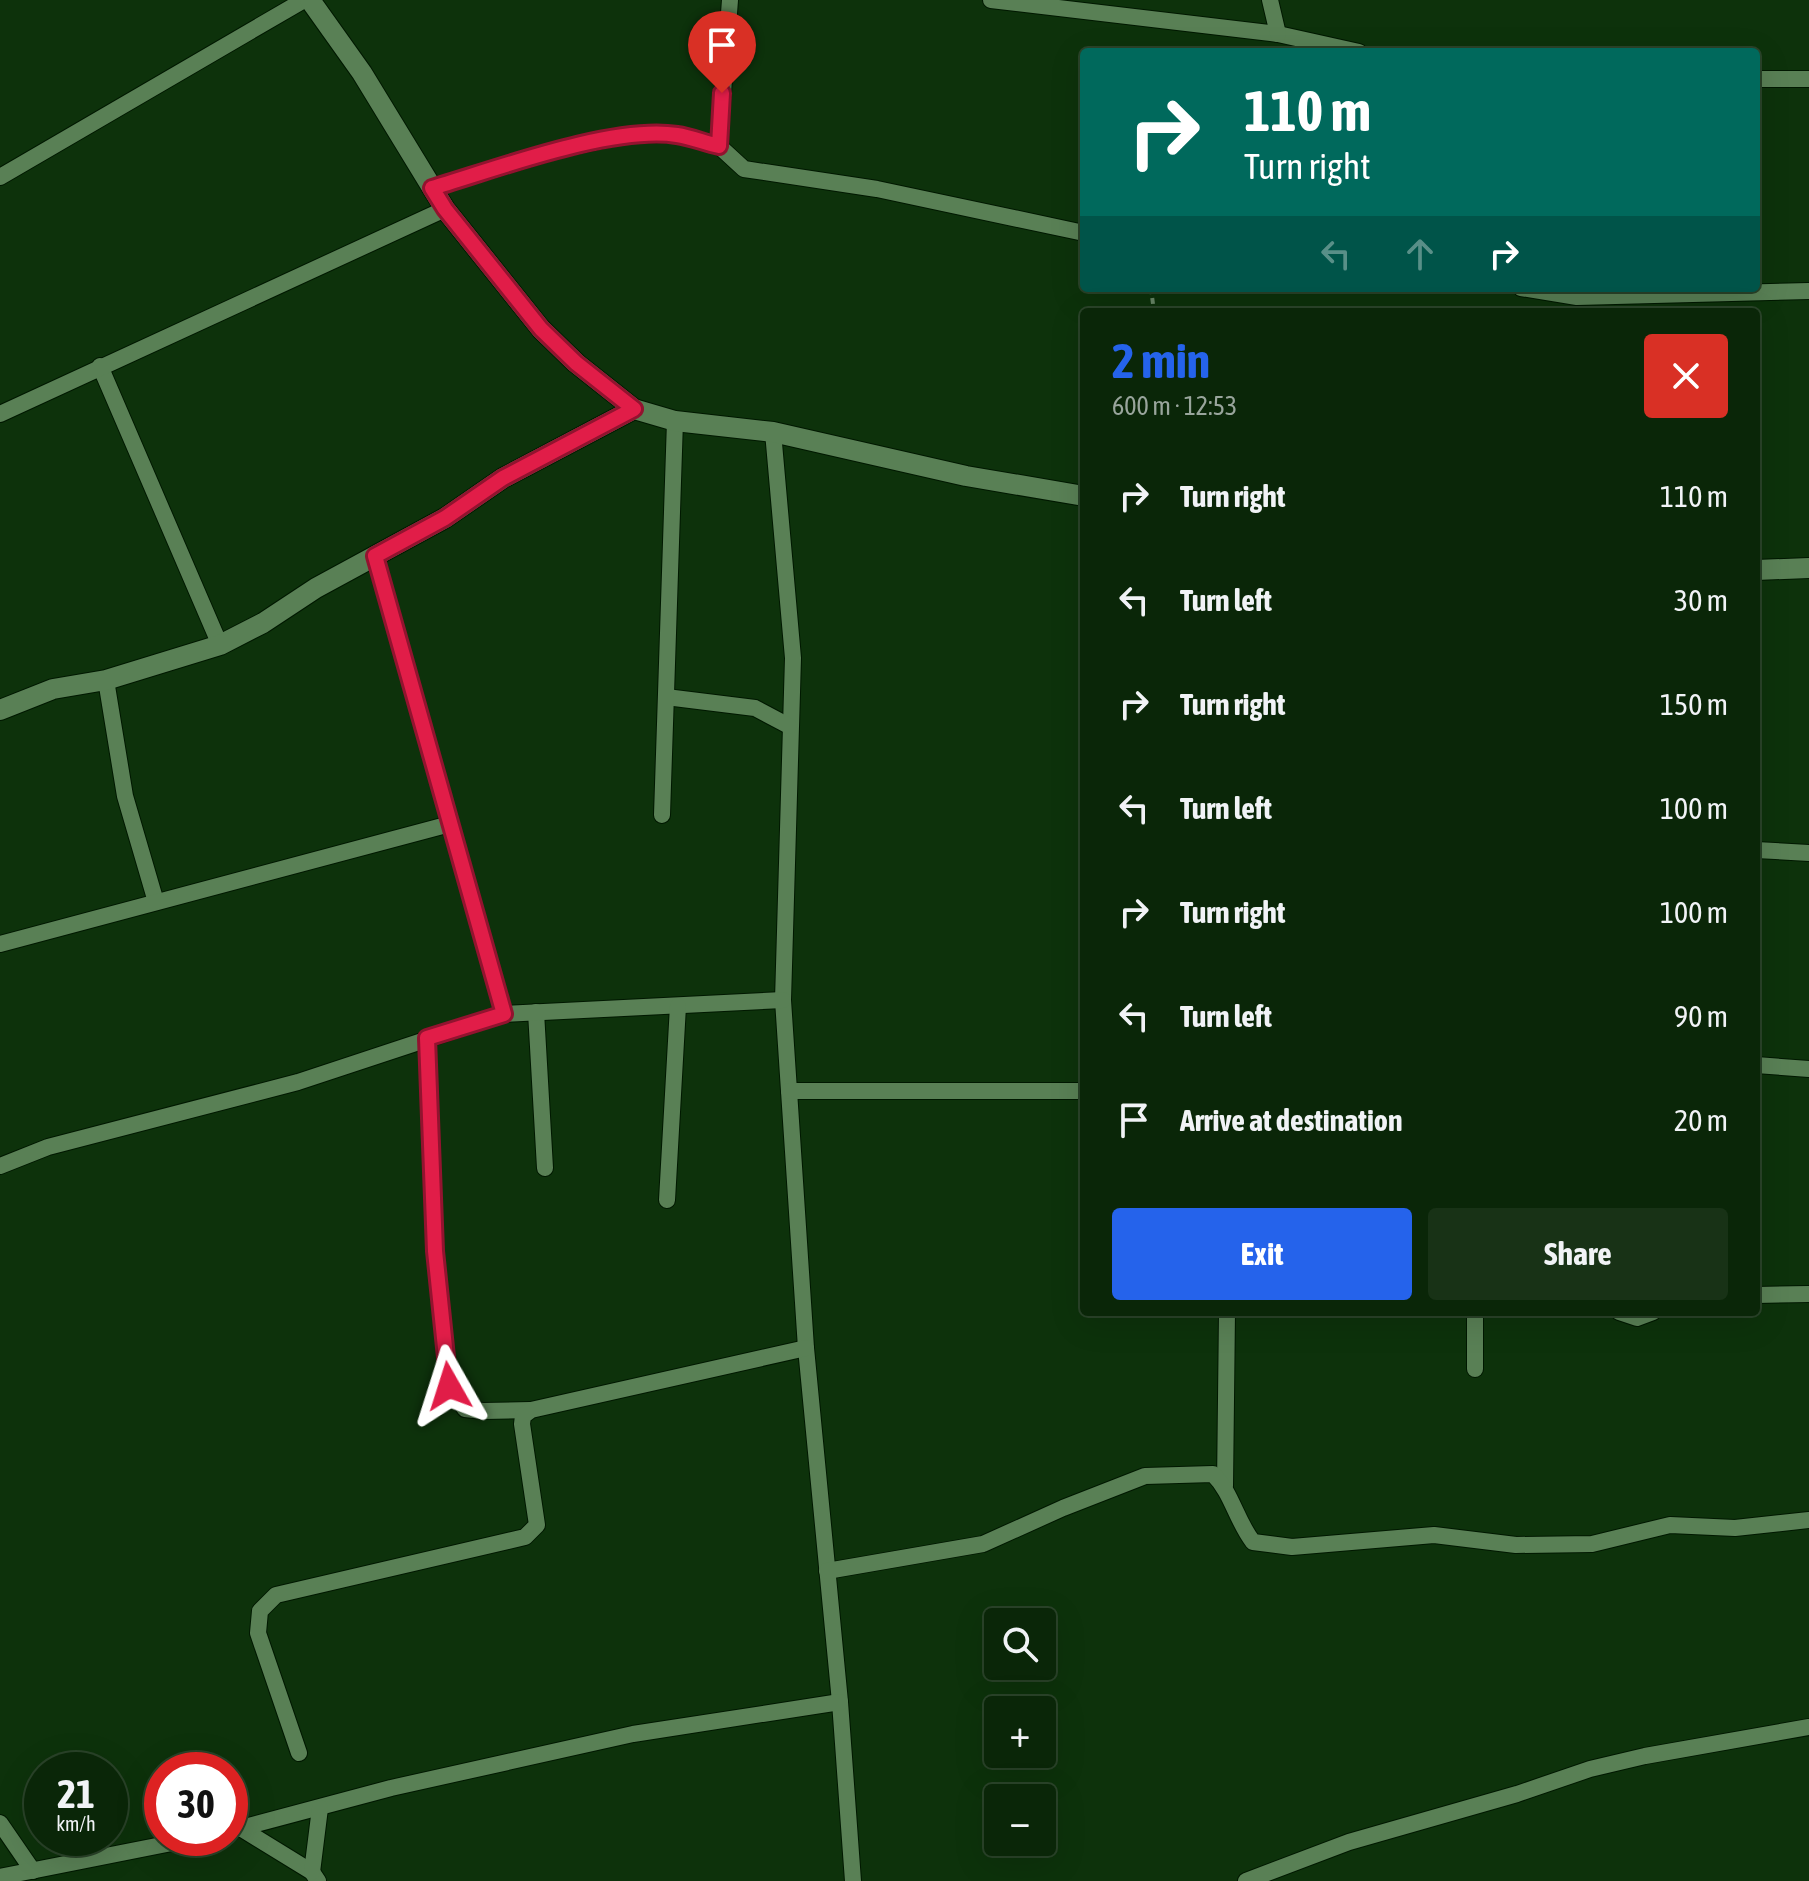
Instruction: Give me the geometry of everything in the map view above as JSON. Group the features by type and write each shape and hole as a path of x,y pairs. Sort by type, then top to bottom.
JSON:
{"street":[{"path":"0,177 307,0 362,73 445,209 541,329 576,363 634,409 675,421 773,432 966,476 1080,495"},
{"path":"719,146 730,0"},
{"path":"991,0 1278,34 1341,48"},
{"path":"1270,0 1278,34"},
{"path":"1760,79 1809,79"},
{"path":"432,188 562,149 627,135 676,134 719,146 744,169 877,189 1080,232"},
{"path":"0,414 445,209"},
{"path":"1546,292 1577,297 1809,291"},
{"path":"100,366 220,645"},
{"path":"0,710 53,689 106,680 220,645 445,518 503,478 634,409"},
{"path":"662,815 675,421"},
{"path":"773,432 793,658 783,1000 806,1348 840,1702 853,1881"},
{"path":"375,556 504,1014"},
{"path":"1760,570 1809,568"},
{"path":"106,680 125,796 156,902"},
{"path":"666,697 755,708 789,726"},
{"path":"0,944 450,824"},
{"path":"1760,850 1809,853"},
{"path":"0,1166 48,1147 298,1082 504,1014 783,1000"},
{"path":"667,1200 678,1006"},
{"path":"536,1012 545,1168"},
{"path":"427,1038 435,1251 449,1386 465,1409 531,1410 806,1348"},
{"path":"1760,1065 1809,1069"},
{"path":"789,1091 1080,1091"},
{"path":"1760,1295 1809,1294"},
{"path":"1227,1316 1225,1486 1241,1527 1253,1542 1292,1547 1434,1535 1516,1545 1592,1544 1670,1525 1735,1528 1809,1520"},
{"path":"1475,1316 1475,1369"},
{"path":"299,1753 258,1633 260,1611 276,1595 525,1537 537,1525 522,1424 523,1416 531,1410"},
{"path":"827,1571 983,1544 1145,1476 1213,1474 1225,1486"},
{"path":"248,1827 391,1788 633,1734 840,1702"},
{"path":"1246,1881 1349,1842 1517,1794 1590,1769 1645,1756 1809,1727"},
{"path":"248,1837 315,1876 320,1808"},
{"path":"0,1823 33,1871"},
{"path":"0,1877 144,1849"}],"route":[{"path":"449,1386 435,1251 427,1038 504,1014 375,556 445,518 503,478 634,409 576,363 541,329 445,209 432,188 562,149 627,135 676,134 719,146 722,93"}]}
